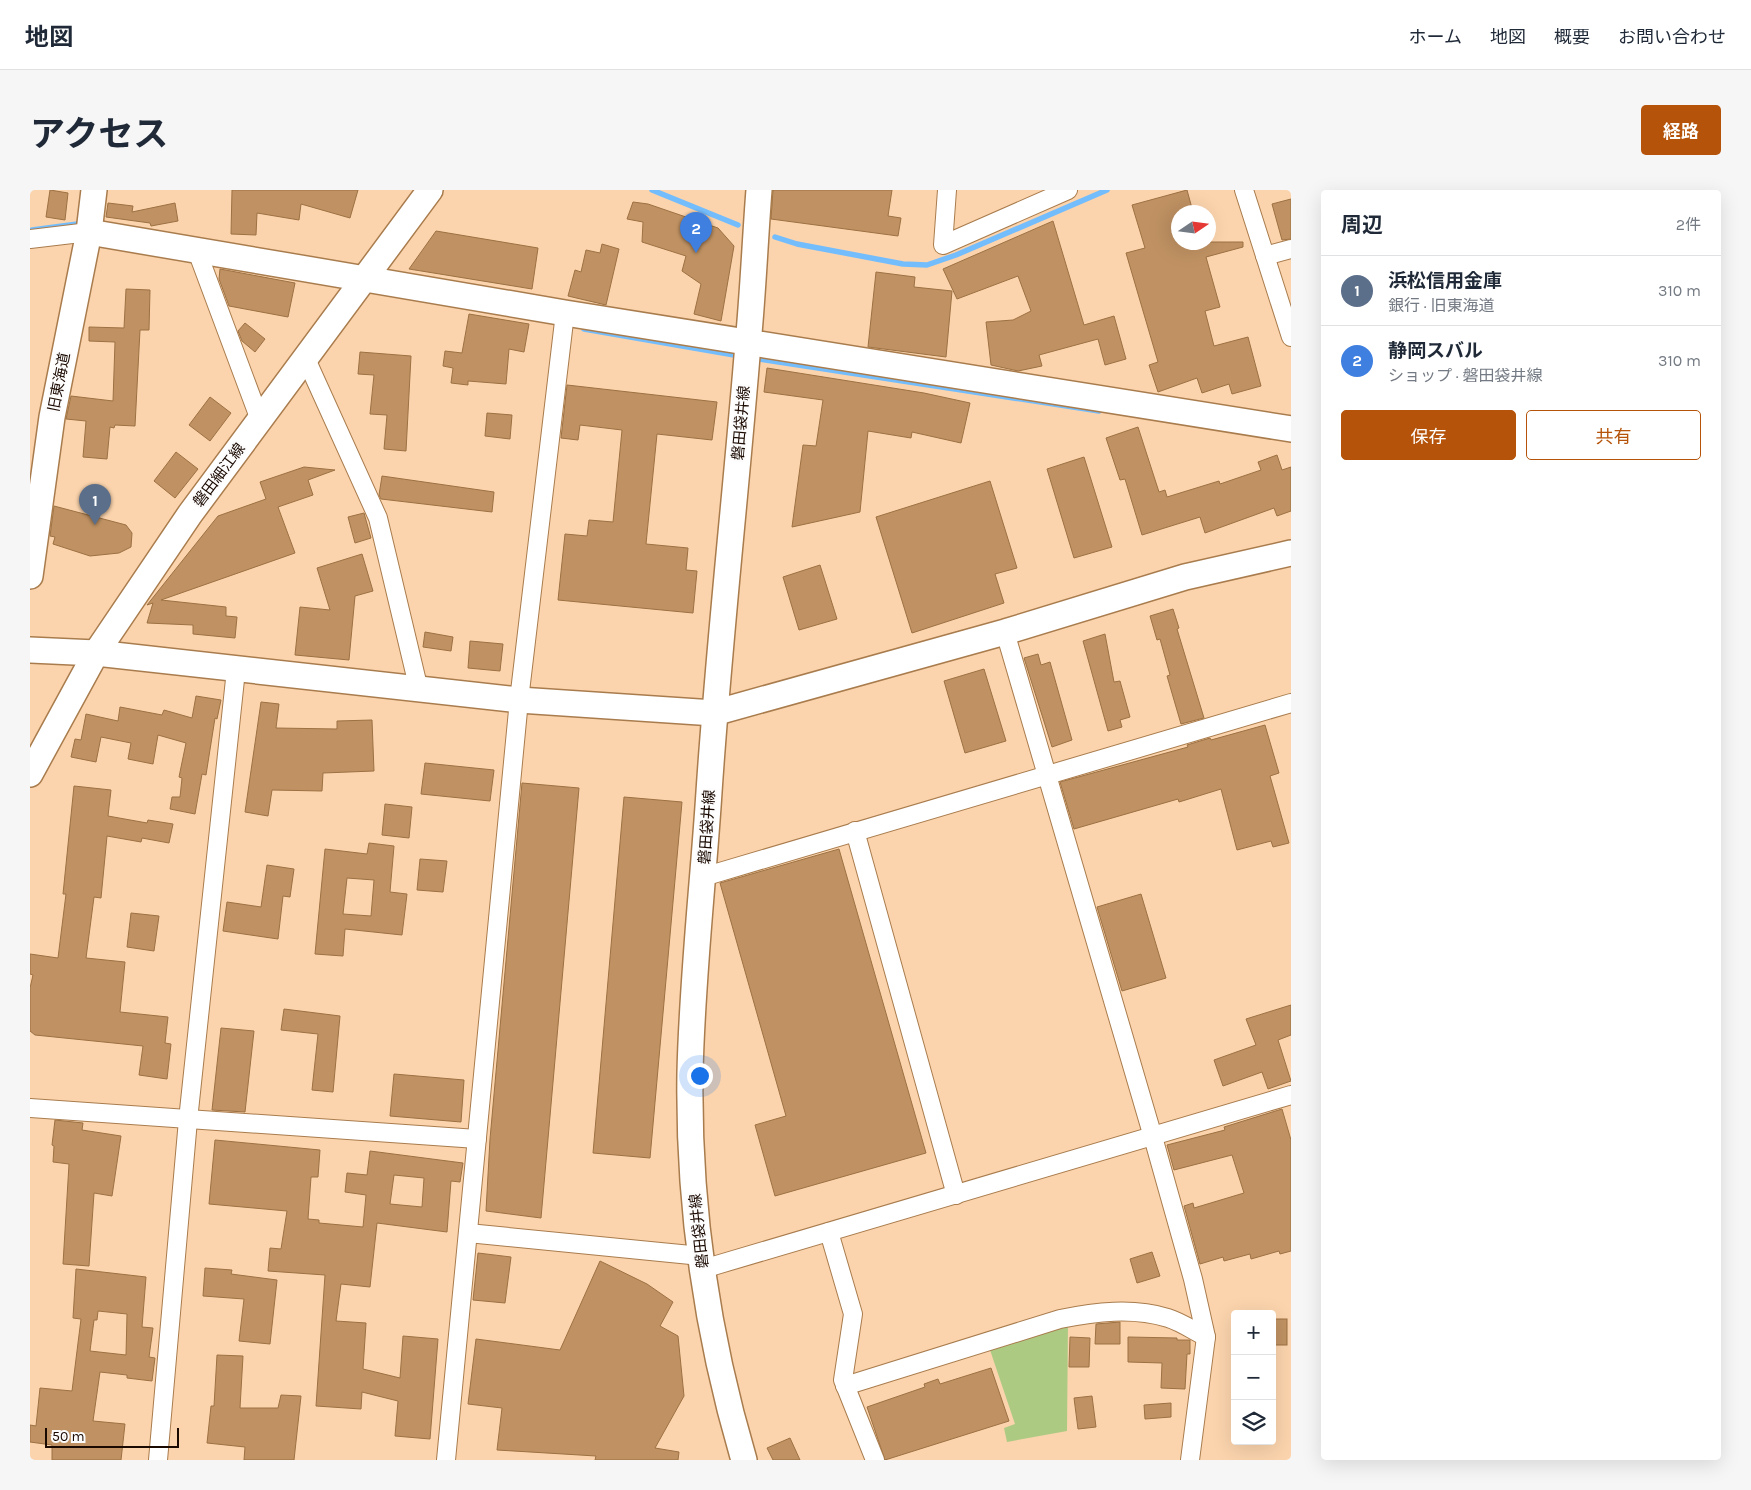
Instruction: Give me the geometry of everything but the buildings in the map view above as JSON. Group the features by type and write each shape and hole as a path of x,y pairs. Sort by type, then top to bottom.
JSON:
{"street":[{"name":"旧東海道","path":"30,576 52,417 90,232 94,190"},
{"name":"磐田細江線","path":"30,774 96,652 190,514 430,190"},
{"name":"磐田袋井線","path":"744,1460 725,1396 702,1263 694,1196 690,1076 692,1018 714,713 749,342 759,190"},
{"path":"947,190 943,245 1068,190"},
{"path":"1244,190 1291,337"},
{"path":"30,239 90,232 565,313 1291,429"},
{"path":"1265,256 1291,248"},
{"path":"197,251 260,420"},
{"path":"446,1460 519,700 565,313"},
{"path":"306,359 378,518 420,690"},
{"path":"30,650 96,652 236,670 519,700 714,713 1005,632 1185,577 1291,553"},
{"path":"1005,632 1193,1279 1206,1337 1190,1460"},
{"path":"158,1460 188,1120 236,670"},
{"path":"703,877 1291,703"},
{"path":"854,831 956,1195"},
{"path":"468,1233 702,1263 829,1232 1291,1095"},
{"path":"30,1108 477,1139"},
{"path":"829,1232 853,1314 843,1380 875,1460"},
{"path":"845,1386 1060,1319 1092,1312 1126,1311 1168,1318 1206,1337"}],"green space":[{"path":"1068,1324 1067,1431 1007,1442 1004,1428 1015,1424 989,1347"}],"waterway":[{"path":"652,190 738,225"},
{"path":"775,237 797,244 903,264 927,265 956,255 1107,190"},
{"path":"32,230 85,223"},
{"path":"584,329 740,356"},
{"path":"752,358 1099,411"}],"place":[{"name":"静岡スバル","path":"696,253"},
{"name":"浜松信用金庫","path":"95,525"}]}
